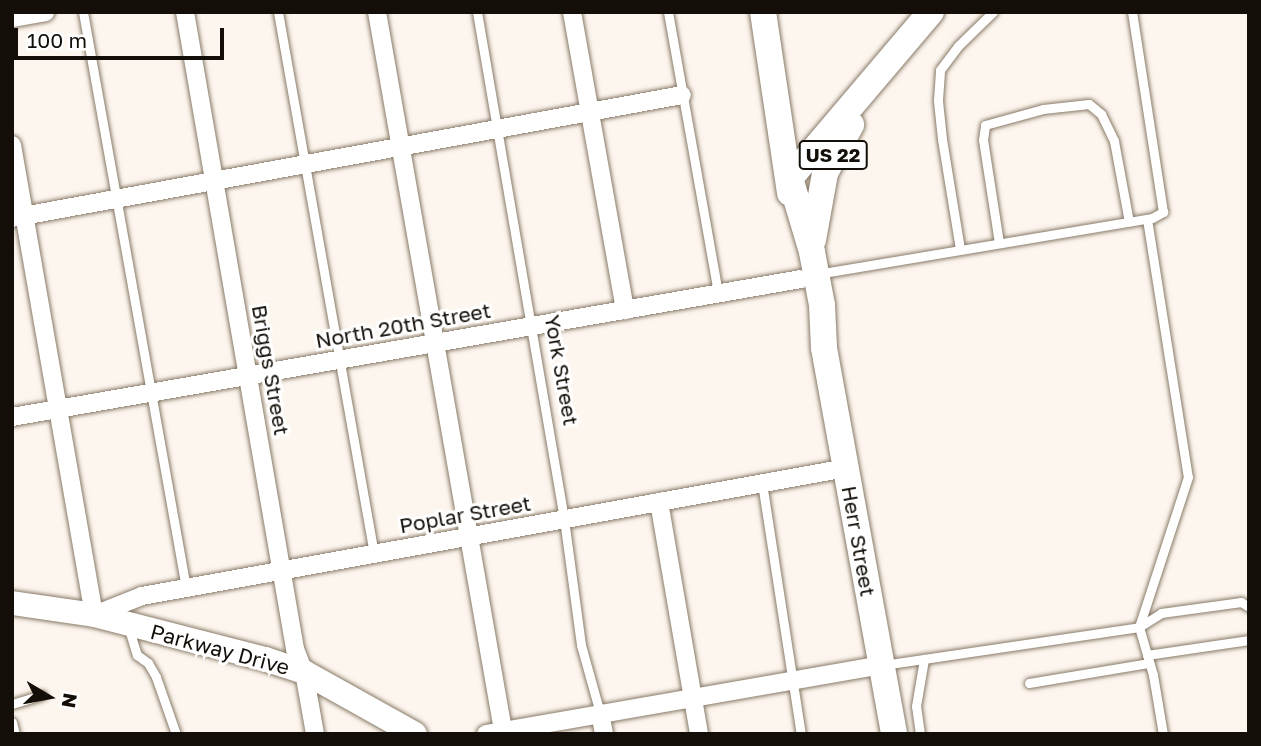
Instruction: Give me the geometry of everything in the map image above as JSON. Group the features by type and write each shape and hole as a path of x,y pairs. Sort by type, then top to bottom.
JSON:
{"main road":[{"name":"Herr Street","path":"764,12 790,178 810,268 822,305 824,348 894,734"},
{"name":"US 22","path":"790,178 932,12"},
{"name":"US 22","path":"810,268 816,211 825,173 837,147 885,69"}],"street":[{"path":"12,18 45,12"},
{"name":"Briggs Street","path":"185,12 250,375 295,649 304,672 315,734"},
{"path":"377,12 469,537 494,732 881,665"},
{"path":"572,12 625,310"},
{"path":"18,216 682,95"},
{"path":"12,145 18,216 59,408 94,614"},
{"name":"North 20th Street","path":"12,417 718,294 810,268"},
{"name":"Poplar Street","path":"94,614 142,596 846,468"},
{"path":"659,502 699,734"},
{"name":"Parkway Drive","path":"12,603 94,614 304,672 415,734"},
{"name":"York Street","path":"600,713 604,734"}],"lane":[{"path":"83,12 186,588"},
{"path":"278,12 374,554"},
{"name":"York Street","path":"477,12 564,519 581,645 600,713"},
{"path":"667,12 718,294"},
{"path":"960,249 942,138 938,100 940,70 958,46 993,12"},
{"path":"810,268 999,243 1147,219 1163,212 1132,12"},
{"path":"999,243 983,140 985,125 1044,109 1089,104 1101,114 1114,141 1129,222"},
{"path":"1147,219 1188,477 1139,627 1163,734"},
{"path":"762,483 801,734"},
{"path":"881,665 1139,627 1161,612 1241,602 1249,607"},
{"path":"127,624 136,655 148,663 156,677 176,734"},
{"path":"1029,683 1249,640"},
{"path":"920,734 916,706 924,659"},
{"path":"12,704 42,695"},
{"path":"12,722 15,734"}]}
